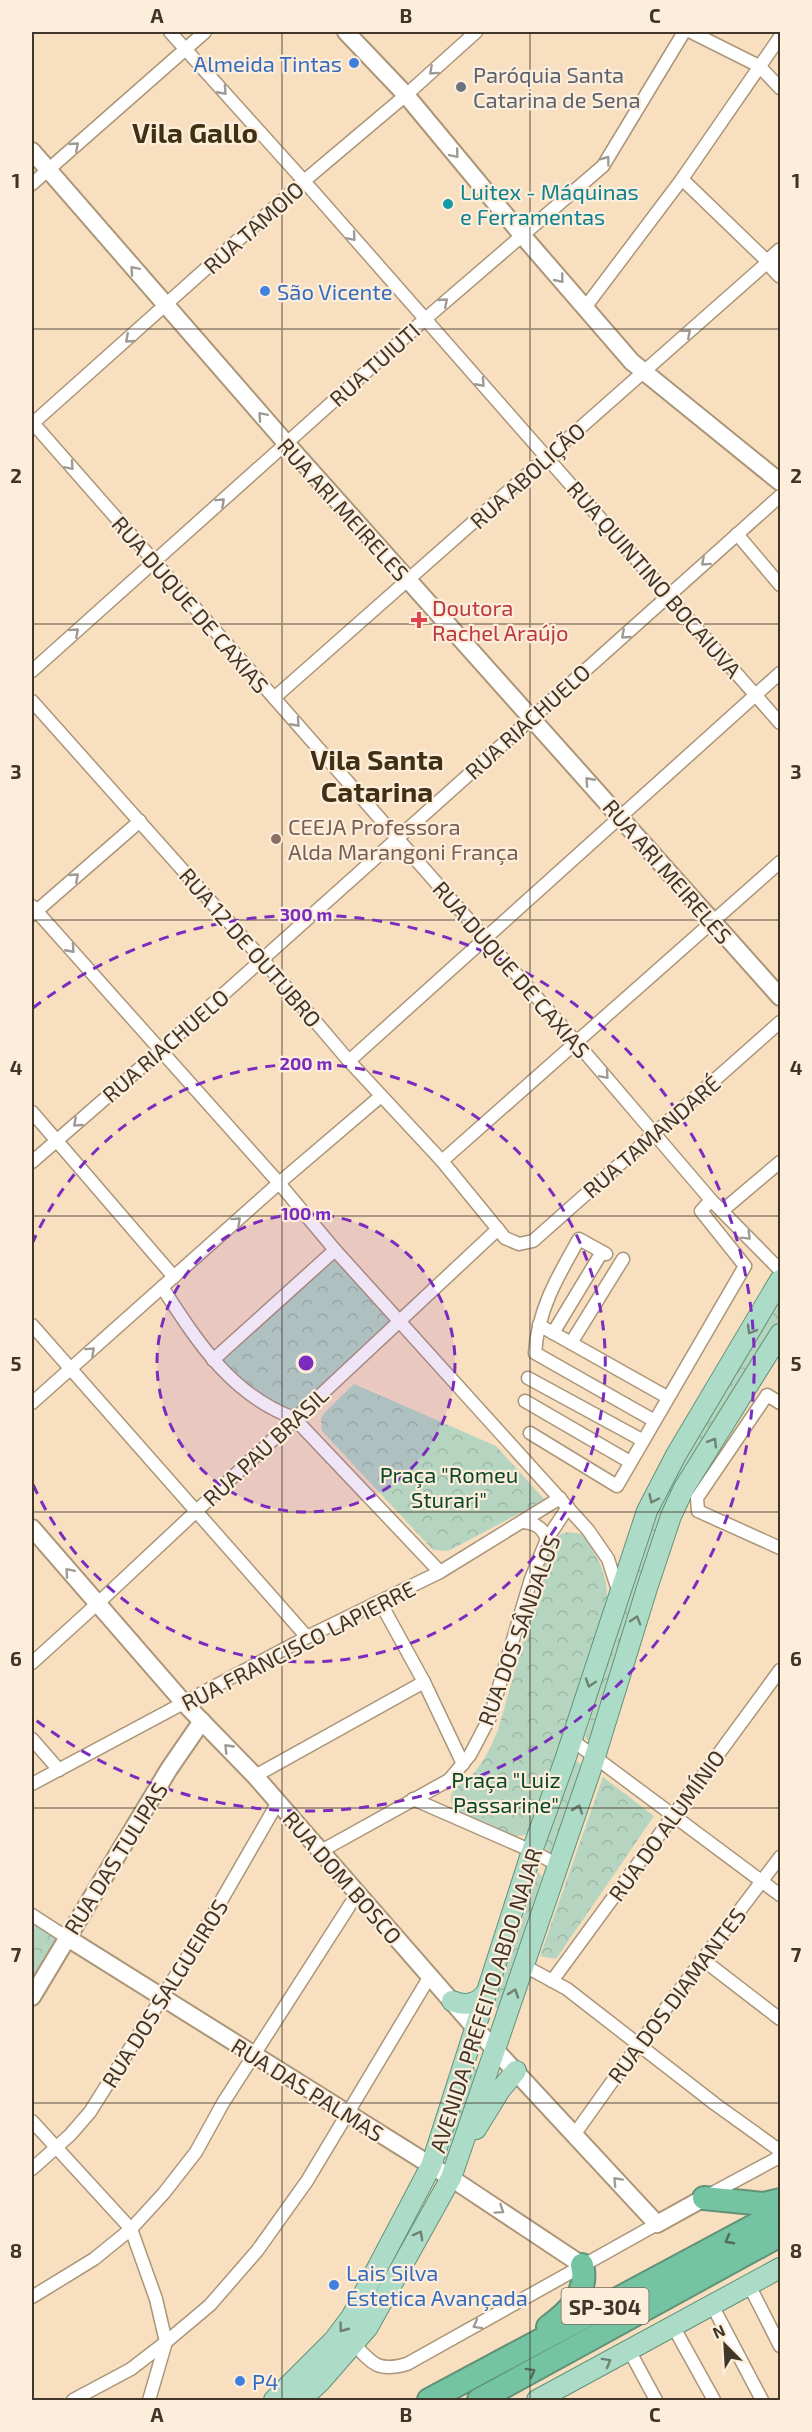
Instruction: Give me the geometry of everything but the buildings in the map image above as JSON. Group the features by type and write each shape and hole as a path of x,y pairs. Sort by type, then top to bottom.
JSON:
{"highway":[{"path":"704,2198 764,2204 780,2200"},
{"name":"SP-304","path":"436,2396 780,2212"},
{"name":"SP-304","path":"479,2400 780,2235"},
{"path":"436,2396 553,2323 568,2310 583,2288 586,2277 582,2265"}],"main road":[{"path":"346,32 406,95 584,309 632,362 780,482"},
{"name":"RUA ARI MEIRELES","path":"32,151 286,444 532,717 780,998"},
{"name":"AVENIDA PREFEITO ABDO NAJAR","path":"274,2400 334,2340 352,2316 431,2166 532,1851 572,1740 647,1510 780,1280"},
{"name":"AVENIDA PREFEITO ABDO NAJAR","path":"300,2400 368,2327 453,2173 595,1757 671,1516 684,1488 780,1334"},
{"name":"RUA DOM BOSCO","path":"32,1528 184,1702 255,1776 475,2028 657,2224"},
{"name":"RUA DAS TULIPAS","path":"32,1997 169,1769 202,1721"},
{"name":"RUA DAS PALMAS","path":"66,1937 431,2166 453,2173 582,2265"},
{"path":"452,2001 471,2004 481,2000 487,1992"},
{"path":"453,2173 494,2100 516,2071"},
{"path":"657,2224 704,2198"},
{"path":"537,2400 780,2268"},
{"path":"265,2400 299,2376"}],"street":[{"name":"RUA QUINTINO BOCAIUVA","path":"170,32 548,457 780,723"},
{"path":"32,184 205,32"},
{"name":"RUA TAMOIO","path":"32,423 304,181 476,32"},
{"name":"RUA TUIUTI","path":"32,671 424,320 603,166 684,32"},
{"path":"691,32 759,66 780,88"},
{"path":"584,309 682,179 780,37"},
{"path":"682,179 780,275"},
{"name":"RUA ABOLIÇÃO","path":"274,698 780,251"},
{"name":"RUA DUQUE DE CAXIAS","path":"32,423 397,837 711,1200 780,1270"},
{"name":"RUA RIACHUELO","path":"32,1162 263,960 397,837 780,496"},
{"path":"736,534 780,585"},
{"path":"349,1061 780,673"},
{"name":"RUA 12 DE OUTUBRO","path":"32,701 263,960 349,1061 442,1161 505,1238 519,1244"},
{"path":"140,821 33,911 161,1050 335,1250 588,1530 608,1559 615,1574 619,1594"},
{"path":"442,1161 780,862"},
{"name":"RUA TAMANDARÉ","path":"519,1244 533,1241 780,1022"},
{"path":"32,1404 279,1183 381,1096"},
{"path":"32,1112 174,1277"},
{"path":"722,1211 780,1162"},
{"path":"530,1433 616,1486 745,1266 701,1211 711,1200"},
{"name":"RUA PAU BRASIL","path":"32,1663 498,1229"},
{"path":"553,1333 604,1253 579,1239 552,1286 539,1325 535,1353 653,1420"},
{"path":"213,1360 335,1250"},
{"path":"571,1343 623,1259"},
{"path":"162,1287 213,1360 249,1396 277,1412 294,1418 440,1572"},
{"path":"32,1324 308,1637"},
{"path":"539,1325 667,1396"},
{"path":"528,1378 642,1440"},
{"path":"780,1402 767,1395 697,1498 698,1511 780,1548"},
{"path":"525,1401 630,1462"},
{"name":"RUA FRANCISCO LAPIERRE","path":"32,1784 308,1637 440,1572 523,1522 564,1503"},
{"name":"RUA DOS SÂNDALOS","path":"321,1851 449,1780 470,1755 490,1717 531,1579 564,1503"},
{"path":"523,1522 536,1525 549,1535 571,1524 588,1530"},
{"path":"380,1602 424,1682 463,1764"},
{"name":"RUA DO ALUMÍNIO","path":"552,1981 780,1670"},
{"path":"255,1776 424,1682"},
{"path":"32,1738 59,1770"},
{"path":"572,1740 780,1895"},
{"path":"413,1799 558,1864"},
{"name":"RUA DOS SALGUEIROS","path":"32,2169 90,2112 163,1999 278,1802"},
{"name":"RUA DOS DIAMANTES","path":"574,2135 639,2044 780,1857"},
{"path":"32,2297 94,2259 131,2229 164,2193 196,2152 223,2103 357,1894"},
{"name":"RUA DAS PALMAS","path":"32,1915 66,1937"},
{"path":"702,1959 780,2019"},
{"path":"523,1965 594,2008 715,2104 779,2150 779,2156 774,2160 704,2198"},
{"path":"73,2400 131,2368 166,2342 210,2305 257,2251 307,2181 346,2112 430,1977"},
{"path":"32,2121 131,2229 156,2299 166,2342 149,2400"},
{"path":"354,2344 376,2366 390,2369 407,2364 657,2224"},
{"path":"749,2285 780,2346"},
{"path":"711,2305 762,2400"},
{"path":"673,2326 714,2400"},
{"path":"629,2350 656,2400"}],"green space":[{"path":"336,1258 393,1319 293,1412 252,1393 221,1362"},
{"path":"780,1295 780,1318 671,1502 591,1741 587,1740 585,1737 625,1602 660,1500"},
{"name":"Praça \"Romeu Sturari\"","path":"354,1384 496,1446 545,1500 448,1551 433,1550 322,1431 321,1419 324,1413"},
{"name":"Praça \"Luiz Passarine\"","path":"568,1532 582,1534 593,1550 604,1576 607,1605 534,1828 526,1835 515,1836 459,1812 453,1806 451,1796 454,1790 480,1766 498,1730 551,1543 561,1534"},
{"path":"577,1761 582,1765 554,1851 550,1853 546,1851 545,1846 574,1763"},
{"path":"603,1777 654,1816 556,1959 540,1956"},
{"path":"538,1872 542,1876 534,1903 531,1925 503,2011 494,2006"},
{"path":"32,1919 66,1937 32,1997"},
{"path":"473,2066 479,2072 451,2157 446,2160 442,2158"}],"place":[{"name":"Almeida Tintas","path":"354,63"},
{"name":"Paróquia Santa Catarina de Sena","path":"461,87"},
{"name":"Luitex - Máquinas e Ferramentas","path":"448,204"},
{"name":"São Vicente","path":"265,291"},
{"name":"Doutora Rachel Araújo","path":"419,620"},
{"name":"CEEJA Professora Alda Marangoni França","path":"276,839"},
{"name":"Lais Silva Estetica Avançada","path":"334,2285"},
{"name":"P4","path":"240,2381"}],"district":[{"name":"Vila Gallo","path":"195,132"},
{"name":"Vila Santa Catarina","path":"377,775"}]}
